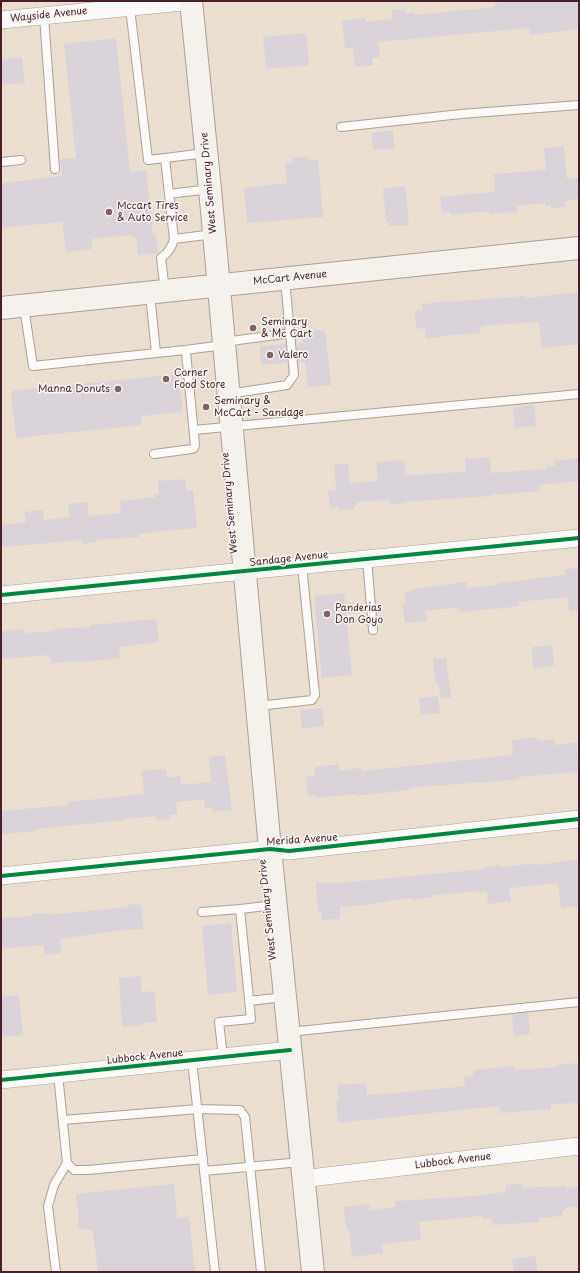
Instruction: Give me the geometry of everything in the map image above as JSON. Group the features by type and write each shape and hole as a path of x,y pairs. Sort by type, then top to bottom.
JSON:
{"main road":[{"name":"West Seminary Drive","path":"192,1 275,905 313,1272"},
{"name":"McCart Avenue","path":"1,308 579,248"}],"street":[{"name":"Wayside Avenue","path":"1,20 192,1"},
{"name":"Sandage Avenue","path":"1,595 579,538"},
{"name":"Merida Avenue","path":"1,876 270,849 289,851 579,819"},
{"name":"Lubbock Avenue","path":"1,1080 223,1057 289,1041"},
{"name":"Lubbock Avenue","path":"302,1170 318,1176 579,1146"}],"lane":[{"path":"130,8 148,160 207,153"},
{"path":"44,16 55,169"},
{"path":"341,127 461,114 579,105"},
{"path":"156,353 158,292 161,258 170,250 174,239 165,158"},
{"path":"1,162 21,160"},
{"path":"169,194 210,189"},
{"path":"174,239 214,234"},
{"path":"228,394 287,385 294,375 285,279"},
{"path":"24,306 33,366 185,350 290,333"},
{"path":"154,454 194,448 195,445 185,350"},
{"path":"194,430 579,394"},
{"path":"367,559 373,630"},
{"path":"257,706 312,700 315,695 302,565"},
{"path":"202,912 275,905"},
{"path":"223,1057 219,1022 251,1019 240,909"},
{"path":"249,1001 285,997"},
{"path":"289,1041 579,1002"},
{"path":"192,1060 214,1272"},
{"path":"56,1272 48,1206 54,1184 67,1163 58,1074"},
{"path":"63,1120 198,1109 240,1110 245,1117 261,1272"},
{"path":"67,1163 74,1170 88,1170 203,1159"},
{"path":"204,1171 250,1166 302,1170"}],"building":[{"path":"517,1 579,1 579,29 530,35 529,28 378,42 380,57 372,58 373,65 355,67 353,48 345,48 342,21 365,18 366,22 392,19 392,10 406,9 406,13 414,13 414,15 495,7 494,3"},
{"path":"306,33 309,65 266,69 263,37"},
{"path":"116,38 130,172 146,170 153,235 156,235 159,253 138,255 136,237 131,237 130,235 91,239 92,249 66,252 62,222 1,228 1,183 62,176 60,159 76,158 64,44"},
{"path":"22,57 25,83 1,85 1,60"},
{"path":"393,131 394,149 373,150 372,132"},
{"path":"564,146 567,179 579,178 579,199 565,201 566,207 551,208 551,205 545,206 545,203 517,206 517,212 489,214 489,211 451,215 450,212 442,213 440,197 495,192 494,174 546,170 544,148"},
{"path":"308,156 309,161 318,160 323,217 247,223 244,188 287,183 285,164 293,163 292,158"},
{"path":"405,186 409,220 407,220 408,225 389,226 389,222 386,222 383,189"},
{"path":"579,292 579,344 542,348 539,322 491,325 480,327 481,333 440,336 426,339 425,328 417,329 414,311 423,310 422,304 526,296 526,298"},
{"path":"320,330 325,331 331,385 308,387 305,362 298,362 297,343 303,343 302,332"},
{"name":"Valero","path":"286,344 287,363 261,365 260,346"},
{"path":"179,374 183,412 141,416 142,425 16,438 11,391"},
{"path":"534,405 536,426 515,428 513,408"},
{"path":"490,457 491,473 547,469 546,466 555,465 554,461 578,458 579,481 539,485 539,491 405,502 390,505 390,500 358,502 358,505 354,505 354,509 339,510 338,507 330,508 328,490 336,490 334,465 348,463 350,483 378,481 376,462 404,460 406,475 466,472 465,459"},
{"path":"185,479 187,491 193,490 197,528 150,532 138,534 139,537 97,540 97,542 83,544 82,540 2,547 1,525 26,522 24,512 43,510 44,520 70,517 68,504 87,502 89,516 121,513 120,501 155,497 155,494 159,494 158,481"},
{"path":"579,568 579,610 569,611 568,597 519,602 519,606 504,608 460,612 458,607 425,611 427,621 405,623 402,603 406,603 405,592 413,591 413,589 466,582 467,588 498,585 498,583 566,575 565,569"},
{"path":"344,593 352,675 322,678 314,596"},
{"path":"156,619 159,642 119,647 120,658 83,662 51,663 50,655 1,659 1,631 23,629 24,633 55,631 55,629 90,627 90,625"},
{"path":"552,645 554,666 533,668 532,647"},
{"path":"446,658 451,697 441,699 438,683 435,683 433,659"},
{"path":"438,696 440,713 421,715 419,698"},
{"path":"322,708 324,726 302,729 300,710"},
{"path":"537,737 537,741 554,739 554,745 577,742 579,772 519,777 519,779 481,783 436,785 357,796 356,794 316,798 316,795 308,796 306,777 315,776 314,767 339,764 339,771 361,768 362,771 513,755 512,740"},
{"path":"225,755 232,810 213,812 212,807 205,808 204,799 176,802 177,814 169,815 170,819 156,820 156,816 1,834 1,811 69,805 68,802 144,794 142,771 166,769 167,778 180,776 181,785 211,782 209,757"},
{"path":"579,859 579,906 561,908 558,883 509,888 511,901 488,904 487,892 479,893 479,891 433,895 433,897 412,900 412,898 375,903 376,904 340,907 340,919 322,920 321,911 318,912 316,883 348,882 485,869 485,867 501,865 501,867 538,863 538,865"},
{"path":"140,904 140,906 142,906 143,929 123,930 60,939 62,953 45,955 44,945 1,949 1,918 32,916 32,914 47,913 47,915 90,911"},
{"path":"231,923 237,992 208,995 202,926"},
{"path":"141,976 142,992 154,991 157,1022 122,1027 119,978"},
{"path":"19,995 23,1035 1,1037 1,997"},
{"path":"528,1013 530,1034 514,1036 512,1014"},
{"path":"579,1063 579,1103 551,1104 551,1109 500,1113 499,1106 338,1123 336,1101 339,1101 337,1085 366,1083 367,1095 407,1092 465,1086 464,1077 473,1076 473,1070 515,1066 515,1070 557,1067 557,1065"},
{"path":"174,1184 177,1218 189,1217 195,1272 98,1272 93,1231 77,1228 79,1220 76,1194"},
{"path":"522,1184 522,1188 566,1186 566,1188 578,1187 579,1206 565,1208 565,1210 562,1211 563,1216 539,1218 539,1222 492,1225 491,1218 482,1219 482,1216 419,1222 421,1240 382,1244 383,1253 352,1257 349,1229 346,1229 344,1207 369,1204 370,1210 395,1207 395,1201 474,1196 506,1192 505,1185"},
{"path":"535,1256 538,1272 514,1272 512,1259"}],"cycle path":[{"path":"1,595 579,538"},
{"path":"1,876 270,849 289,851 579,819"},
{"path":"1,1080 290,1050"}],"place":[{"name":"Mccart Tires & Auto Service","path":"109,212"},
{"name":"Seminary & Mc Cart","path":"253,328"},
{"name":"Valero","path":"270,355"},
{"name":"Corner Food Store","path":"166,379"},
{"name":"Manna Donuts","path":"118,389"},
{"name":"Seminary & McCart - Sandage","path":"206,407"},
{"name":"Panderias Don Goyo","path":"327,614"}]}
